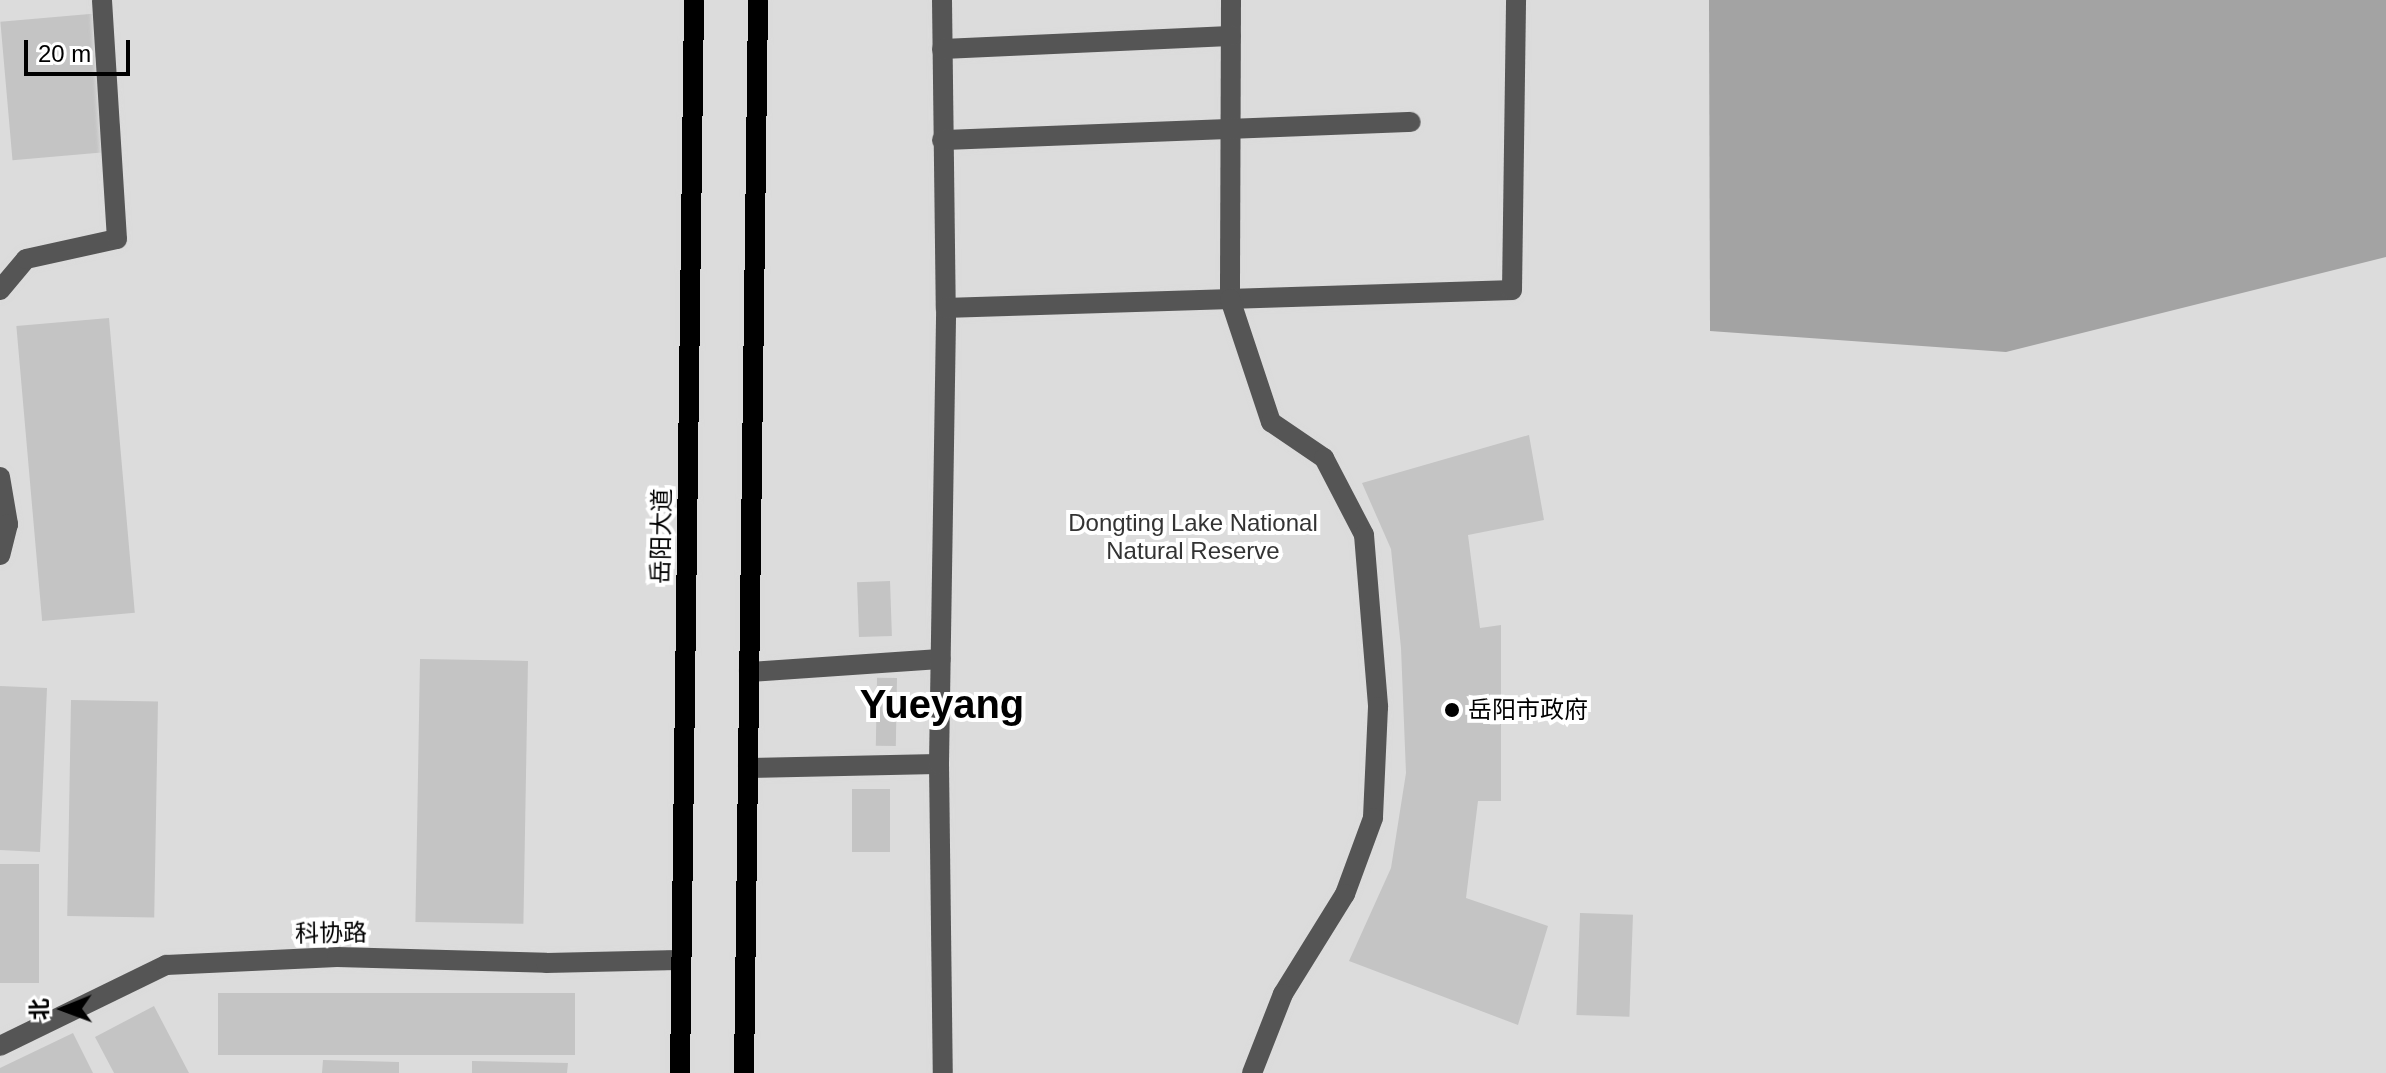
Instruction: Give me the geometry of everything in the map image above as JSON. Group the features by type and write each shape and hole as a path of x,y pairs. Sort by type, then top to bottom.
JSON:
{"main road":[{"name":"岳阳大道","path":"680,1073 694,0"},
{"path":"744,1073 758,0"}],"street":[{"path":"0,290 26,259 117,239 102,0"},
{"path":"942,0 946,308 939,764 943,1073"},
{"path":"1231,0 1230,299 1271,422 1324,458 1364,535 1378,707 1373,818 1345,894 1283,994 1252,1073"},
{"path":"946,308 1512,290 1516,0"},
{"path":"942,49 1231,36"},
{"path":"942,140 1411,122"},
{"path":"0,477 8,524 0,555"},
{"path":"749,672 941,659"},
{"path":"748,768 939,764"},
{"name":"科协路","path":"0,1046 166,965 337,957 546,963 681,960"}],"green space":[{"name":"Dongting Lake National Natural Reserve","path":"0,0 2386,0 2386,1073 0,1073"}],"shaded area":[{"path":"1709,0 2386,0 2386,257 2006,352 1710,331"}],"building":[{"path":"101,13 113,151 12,160 0,22"},
{"path":"109,318 135,613 42,621 16,326"},
{"name":"岳阳市政府","path":"1529,435 1544,520 1468,535 1480,628 1501,625 1501,801 1478,801 1466,898 1548,926 1518,1025 1349,961 1391,868 1406,773 1401,648 1391,549 1362,483"},
{"path":"890,581 892,636 859,637 857,582"},
{"path":"420,659 528,661 523,924 415,922"},
{"path":"877,678 897,678 896,746 876,746"},
{"path":"0,686 47,688 40,852 0,850"},
{"path":"71,700 158,702 154,917 67,916"},
{"path":"852,789 890,789 890,852 852,852"},
{"path":"0,864 39,864 39,983 0,983"},
{"path":"1580,913 1633,915 1629,1017 1576,1015"},
{"path":"218,993 575,993 575,1055 218,1055"},
{"path":"154,1006 189,1073 114,1073 95,1037"},
{"path":"73,1033 93,1073 0,1073 0,1068"},
{"path":"323,1060 399,1062 399,1073 322,1073"},
{"path":"472,1061 568,1063 567,1073 472,1073"}],"place":[{"name":"岳阳市政府","path":"1452,710"}],"district":[{"name":"Yueyang","path":"942,704"}]}
